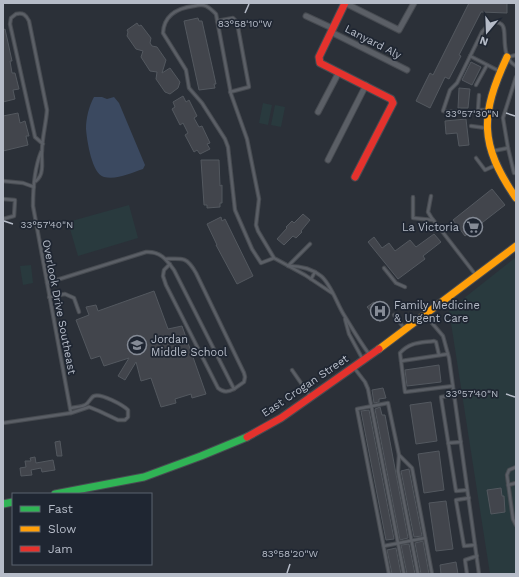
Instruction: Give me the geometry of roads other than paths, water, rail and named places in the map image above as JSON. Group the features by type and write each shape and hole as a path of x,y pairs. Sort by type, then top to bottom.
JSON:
{"main road":[{"path":"345,3 318,57 320,63 366,85 391,99 393,103 355,177"},
{"path":"507,57 493,89 488,110 486,135 490,151 496,165 507,186 516,198"},
{"name":"East Crogan Street","path":"60,493 144,477 201,456 246,437 275,421 363,360 516,246"}],"street":[{"path":"345,3 399,30 414,3"},
{"name":"Lanyard Aly","path":"306,16 408,70"},
{"path":"318,112 339,72"},
{"path":"328,160 366,85"}],"lane":[{"path":"274,258 262,263 252,249 235,210 228,147 225,139 202,103 189,88 186,70 163,33 163,26 166,20 174,12 185,7 202,5 208,7 216,14 230,92 247,139 259,199 256,225 265,244 274,258 332,293"},
{"path":"36,181 40,176 47,110 29,21 23,14 16,14 11,18 10,24 35,138 43,144"},
{"path":"217,21 233,18 237,22 249,87 230,92"},
{"path":"488,110 478,110 475,113 443,110 450,90 457,83 485,27 489,24 498,22 504,27 504,47 507,57 516,66"},
{"path":"507,57 516,55"},
{"path":"470,56 500,71"},
{"path":"476,85 487,65"},
{"path":"514,173 503,118 516,77"},
{"path":"478,110 479,95"},
{"path":"471,126 486,128"},
{"path":"490,151 508,148"},
{"path":"36,181 35,175 42,152"},
{"path":"476,158 484,170 496,165"},
{"path":"3,181 23,183 34,186"},
{"name":"Overlook Drive Southeast","path":"36,181 34,186 33,206 71,413"},
{"path":"431,196 428,212 476,276"},
{"path":"412,197 413,218 434,220"},
{"path":"3,199 14,200 14,216 3,219"},
{"path":"288,266 310,244"},
{"path":"46,282 146,252 155,252 166,259 170,264 234,388"},
{"path":"166,259 181,258 192,265 244,373 244,382 228,392 224,392 218,388 166,285 163,276 164,270 170,264"},
{"path":"288,266 302,266 315,272 326,281 369,355"},
{"path":"384,268 396,283 405,287"},
{"path":"311,279 315,272"},
{"path":"49,297 65,294 74,298 80,312"},
{"path":"424,314 442,336 448,354 479,574"},
{"path":"394,315 405,329"},
{"path":"345,316 347,330 363,360"},
{"path":"439,355 436,342 434,341 409,344 400,353 405,392 453,386"},
{"path":"401,361 448,354"},
{"path":"354,366 367,386 404,574"},
{"path":"292,370 310,397"},
{"path":"3,423 71,413 89,408 122,421 128,417 129,413 126,407 106,397 98,395 93,396 86,404 70,408"},
{"path":"454,395 442,397 448,443 456,491 467,490"},
{"path":"389,574 357,409 388,403 400,455 398,471 418,574"},
{"path":"448,443 460,442"},
{"path":"400,455 412,468 432,574"},
{"path":"516,467 511,468 507,475 514,512 514,523 516,525"},
{"path":"508,484 516,483"},
{"path":"469,498 456,500 464,546 475,545"},
{"path":"384,546 425,538"},
{"path":"467,574 465,560 477,556"}],"water":[{"path":"94,97 102,97 107,99 114,97 119,103 145,165 143,169 114,178 104,177 96,170 91,156 86,129 88,112"}],"place":[{"name":"La Victoria","path":"473,227"},
{"name":"Family Medicine & Urgent Care","path":"380,311"},
{"name":"Jordan Middle School","path":"137,345"}]}
